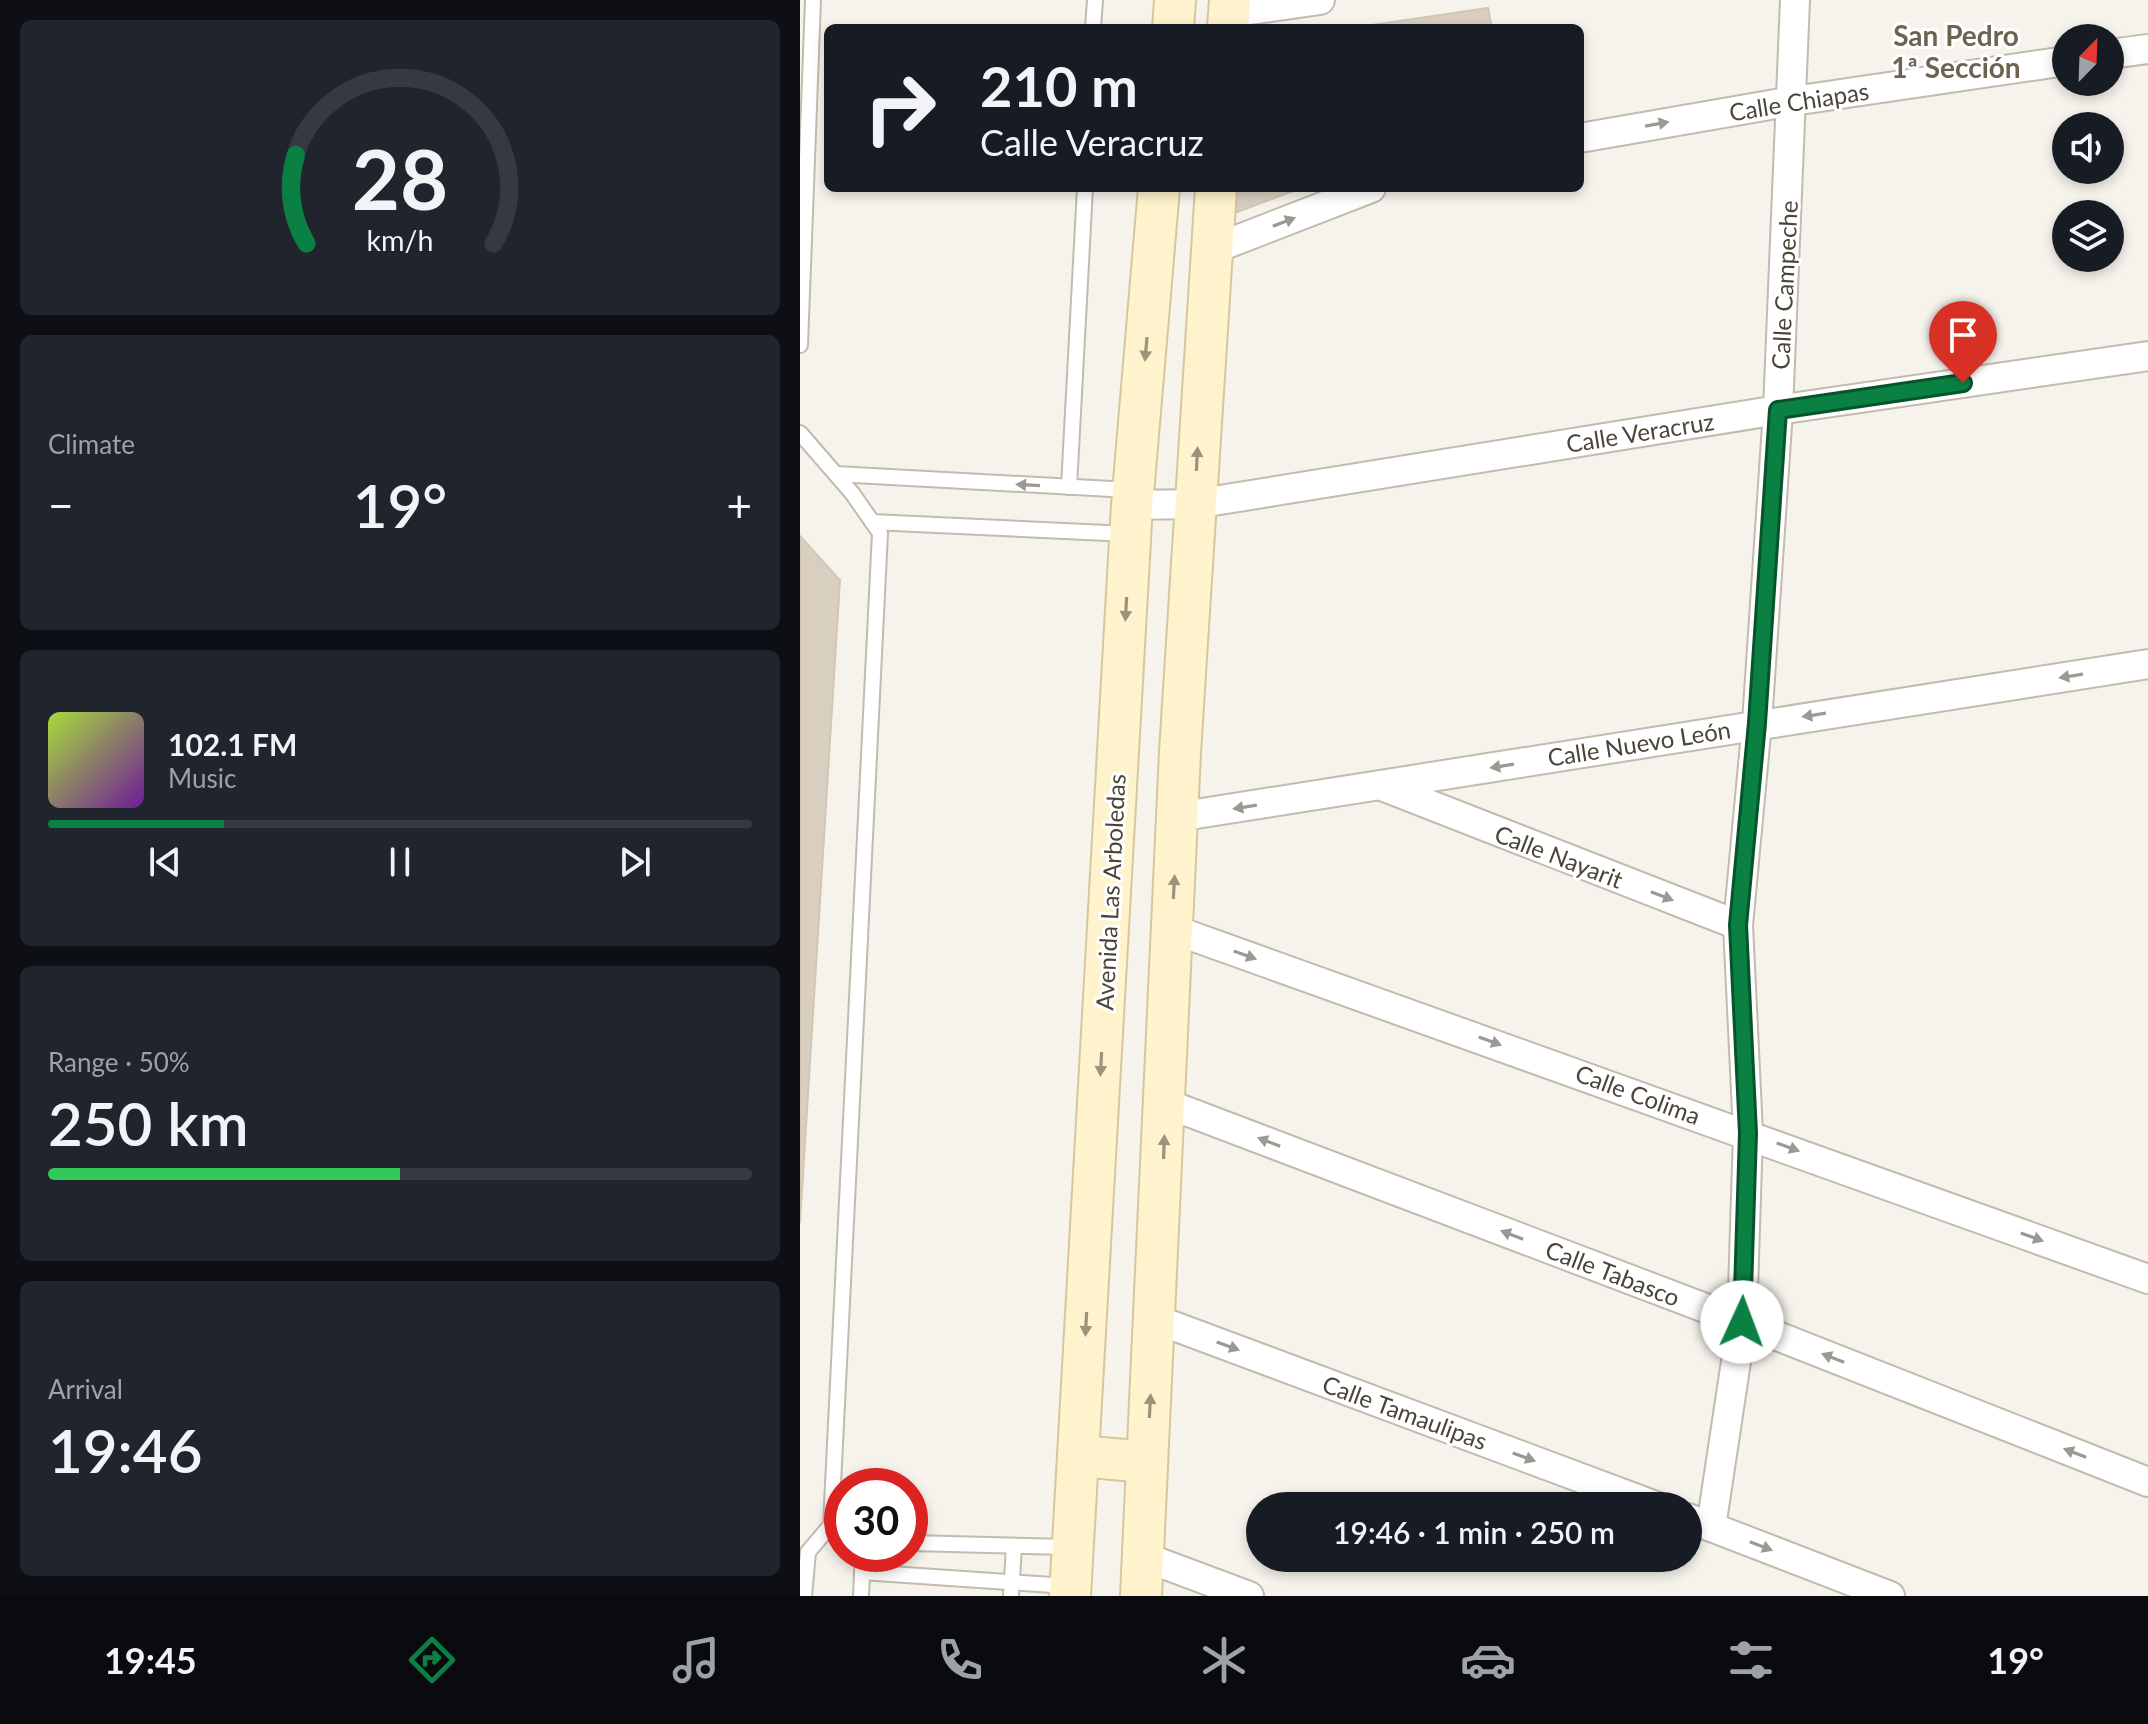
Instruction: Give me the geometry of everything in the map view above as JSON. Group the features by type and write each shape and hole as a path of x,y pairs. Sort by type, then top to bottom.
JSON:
{"street":[{"path":"1173,24 1175,0"},
{"path":"1229,14 1320,0"},
{"name":"Calle Campeche","path":"1702,1508 1742,1322 1748,1133 1738,925 1757,723 1778,410 1795,0"},
{"path":"2124,52 2148,49"},
{"name":"Calle Chiapas","path":"1584,137 1793,101 2052,63"},
{"name":"Avenida Las Arboledas","path":"1071,1576 1132,510 1159,192"},
{"path":"1141,1596 1177,817 1206,302 1216,192"},
{"path":"1211,250 1361,192"},
{"path":"1150,301 1206,302"},
{"name":"Calle Veracruz","path":"1132,510 1195,504 1778,410 2148,356"},
{"name":"Calle Nuevo León","path":"1177,817 1757,723 2148,664"},
{"name":"Calle Nayarit","path":"1381,786 1738,925"},
{"name":"Calle Colima","path":"1172,929 1748,1133 2148,1279"},
{"name":"Calle Tabasco","path":"1165,1103 1742,1322 2148,1482"},
{"name":"Calle Tamaulipas","path":"1155,1319 1618,1492"},
{"path":"1079,1456 1147,1462"},
{"path":"1702,1523 1890,1596"},
{"path":"1142,1556 1249,1596"}],"lane":[{"path":"1093,24 1095,0"},
{"path":"800,345 808,5"},
{"path":"1069,487 1085,192"},
{"path":"800,433 836,474 880,533 839,1468"},
{"path":"836,474 1069,487 1132,510"},
{"path":"872,522 1132,510"},
{"path":"804,1596 804,1552 824,1538"},
{"path":"928,1544 1014,1546 1071,1576"},
{"path":"1012,1590 1014,1546"},
{"path":"861,1596 862,1572 1012,1590 1071,1576"}],"building":[{"path":"1488,8 1491,24 1379,24"},
{"path":"1230,192 1290,192 1227,216"},
{"path":"800,536 840,580 800,1223"}],"district":[{"name":"San Pedro 1ª Sección","path":"1956,51"}],"route":[{"path":"1742,1322 1748,1133 1738,925 1757,723 1778,410 1963,383"}]}
